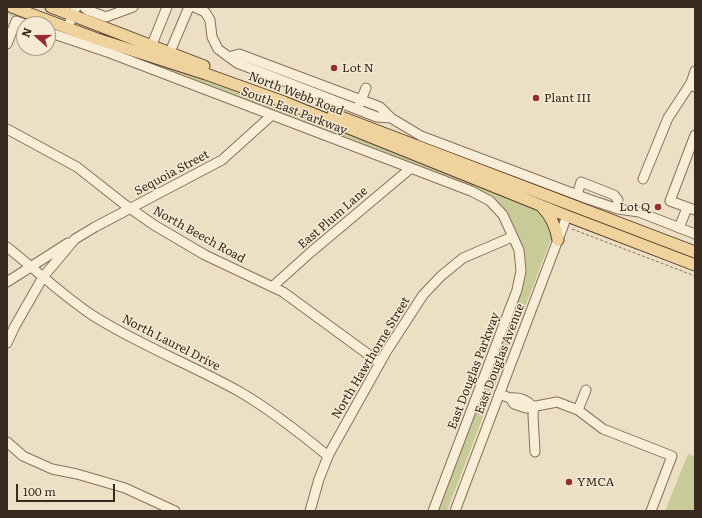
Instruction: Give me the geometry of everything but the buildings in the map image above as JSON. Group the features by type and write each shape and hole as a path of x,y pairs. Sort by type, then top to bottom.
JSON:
{"main road":[{"name":"North Webb Road","path":"12,7 97,38 150,50"},
{"name":"North Webb Road","path":"51,7 74,11 150,50 284,102 567,216 695,265"},
{"name":"North Webb Road","path":"168,57 560,200 695,252"},
{"path":"560,200 564,205 567,216 571,214 589,212"},
{"path":"540,205 552,218 558,240"}],"street":[{"path":"84,7 87,10 106,17 133,7"},
{"path":"113,7 122,11"},
{"path":"150,50 167,7"},
{"path":"168,57 189,7"},
{"path":"194,7 205,12 210,20 212,37 218,49 236,62 380,107 392,118 422,136 576,194 618,209 639,212 695,234"},
{"path":"68,27 74,11"},
{"path":"7,44 16,29"},
{"name":"South East Parkway","path":"56,35 110,53 470,191 490,201 503,215 512,237"},
{"path":"643,179 668,118 693,85 695,71"},
{"path":"297,81 357,110 377,117 392,118"},
{"path":"357,110 366,88"},
{"name":"Sequoia Street","path":"7,282 95,227 222,160 272,115"},
{"name":"North Beech Road","path":"7,129 77,167 154,225 205,254 283,292 380,363"},
{"path":"680,228 691,209 666,199 695,135"},
{"name":"East Plum Lane","path":"272,287 410,168"},
{"path":"576,194 581,182 614,195 618,200 618,209"},
{"name":"East Douglas Avenue","path":"455,511 567,216"},
{"name":"North Hawthorne Street","path":"310,511 319,479 328,456 399,330 423,295 441,276 463,258 512,237"},
{"name":"East Douglas Parkway","path":"433,511 517,290 522,271 519,250 512,237"},
{"name":"Sequoia Street","path":"7,343 15,326 43,278 75,239"},
{"name":"North Laurel Drive","path":"7,247 43,278 93,315 130,337 240,393 288,424 328,456"},
{"path":"578,410 586,390"},
{"path":"500,394 510,398 514,404 526,408 558,402 578,410 603,429 672,456 651,511"},
{"path":"533,406 535,452"},
{"path":"7,442 23,456 52,469 77,474 125,488 175,511"}],"path":[{"path":"572,229 695,276"}],"green space":[{"path":"7,9 26,16 16,16 16,17 7,14"},
{"path":"56,27 199,76 423,162 538,210 545,215 552,230 551,239 447,511 435,511 523,264 490,198 56,32"},
{"path":"688,454 695,457 695,511 665,511"}],"place":[{"name":"Lot N","path":"334,68"},
{"name":"Plant III","path":"536,98"},
{"name":"Lot Q","path":"658,207"},
{"name":"YMCA","path":"569,482"}]}
